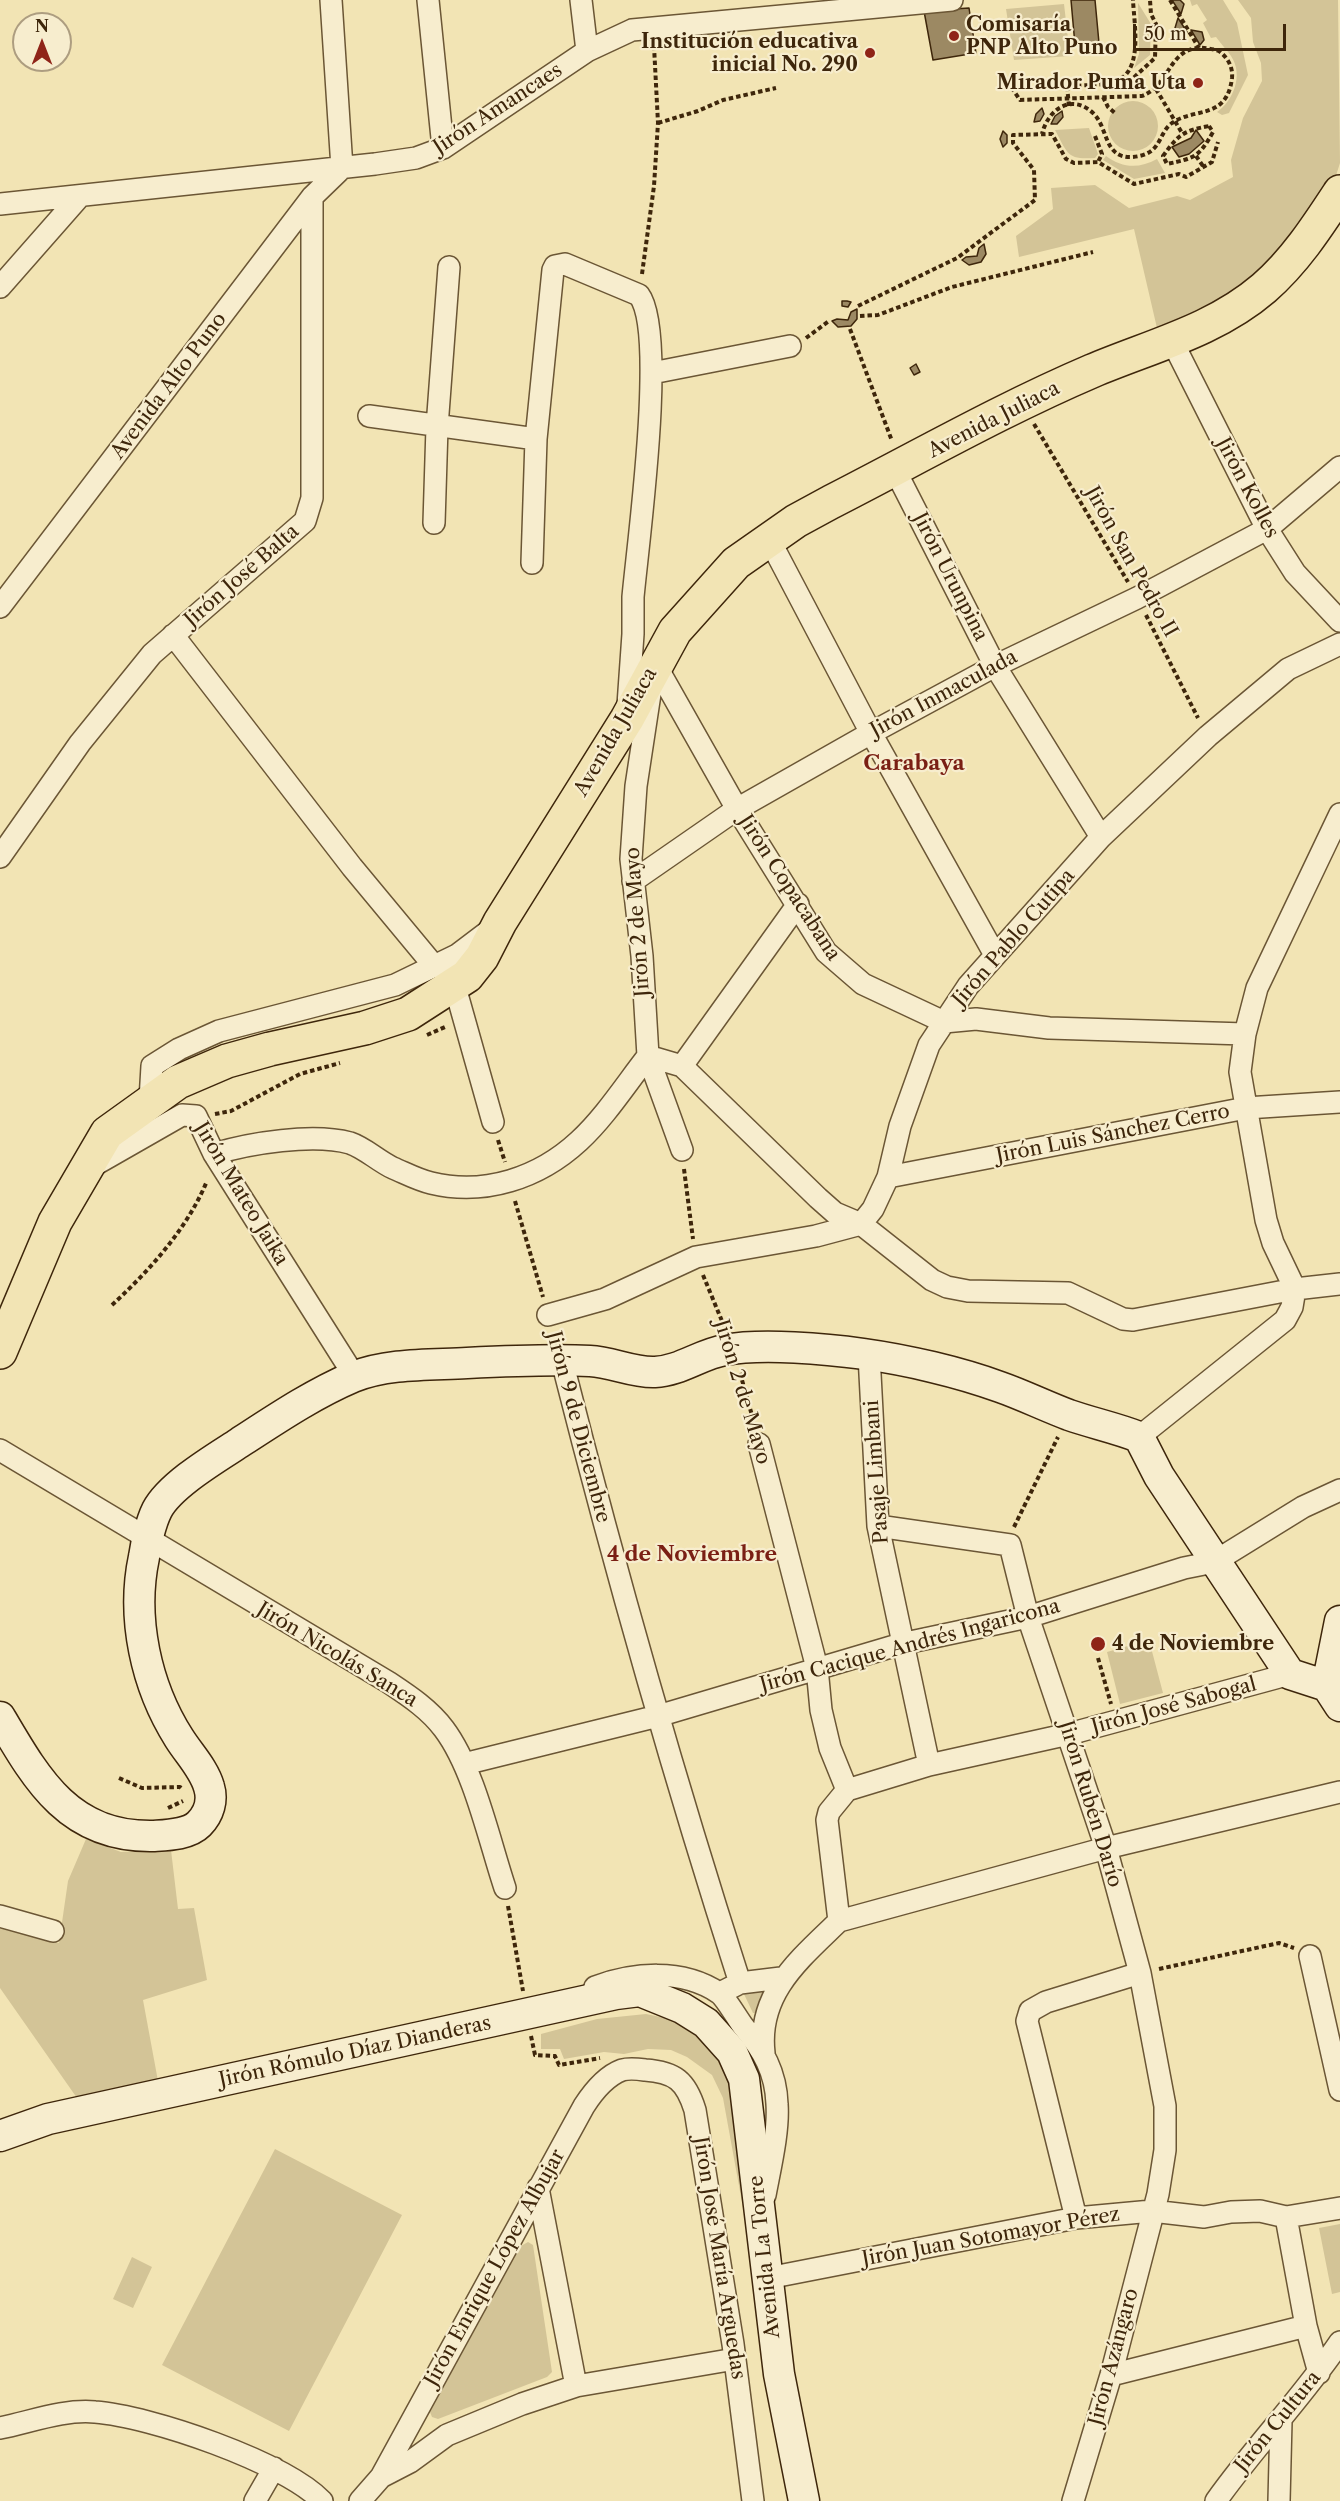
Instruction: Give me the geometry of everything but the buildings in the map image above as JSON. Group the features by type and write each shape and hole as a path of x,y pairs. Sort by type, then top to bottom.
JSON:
{"highway":[{"name":"Avenida Juliaca","path":"0,1352 55,1222 107,1133 178,1082 227,1061 365,1028 408,1014 445,977 467,976 482,957 500,922 627,719 675,631 736,563 894,457 1023,405 1092,371 1172,341 1214,321 1264,288 1304,247 1340,192"}],"street":[{"path":"331,0 342,168"},
{"path":"428,0 443,148"},
{"path":"581,0 587,51"},
{"name":"Jirón Amancaes","path":"0,204 405,160 443,148 587,51 632,30 952,0"},
{"name":"Avenida Alto Puno","path":"0,608 312,197 342,168"},
{"path":"0,287 80,196"},
{"name":"Jirón José Balta","path":"0,857 56,775 152,654 298,528 310,511 312,498 312,197"},
{"path":"532,564 537,439 555,266 565,264 639,295 645,303 648,316 652,373 633,597 633,634 627,719"},
{"path":"434,523 436,427 449,267"},
{"name":"Jirón Kolles","path":"1172,341 1267,529 1295,573 1340,621"},
{"path":"652,373 790,346"},
{"path":"369,416 436,427 537,439"},
{"name":"Jirón Urunpina","path":"894,457 995,666 1101,837"},
{"name":"Jirón Inmaculada","path":"633,881 737,809 870,733 995,666 1137,598 1267,529 1340,467"},
{"path":"769,539 870,733 995,955"},
{"path":"172,635 352,867 445,977 493,1122"},
{"name":"Jirón Pablo Cutipa","path":"861,1224 873,1209 888,1177 918,1069 929,1045 968,986 1101,837 1208,736 1288,669 1340,644"},
{"name":"Jirón Copacabana","path":"655,664 737,809 826,952 863,984 944,1022"},
{"name":"Jirón 2 de Mayo","path":"655,664 636,786 631,859 642,956 648,1056 682,1150"},
{"path":"1139,1437 1285,1320 1292,1307 1295,1288 1273,1243 1266,1220 1240,1072 1245,1034 1257,988 1340,814"},
{"path":"682,1066 798,904"},
{"path":"944,1022 976,1019 1049,1028 1245,1034"},
{"path":"214,1154 236,1147 287,1140 338,1141 352,1144 386,1165 429,1183 452,1187 510,1182 533,1173 580,1140 648,1056 682,1066 835,1213 861,1224 932,1280 947,1287 968,1291 1068,1293 1123,1319 1132,1320 1295,1288 1340,1284"},
{"name":"Jirón Luis Sánchez Cerro","path":"888,1177 1246,1108 1340,1101"},
{"name":"Jirón Mateo Jaika","path":"85,1171 182,1115 196,1116 214,1154 355,1377"},
{"path":"548,1315 605,1299 696,1257 816,1236 861,1224"},
{"path":"0,1717 36,1775 55,1800 78,1818 123,1833 144,1836 181,1833 201,1823 211,1804 211,1791 206,1778 176,1735 151,1673 141,1639 142,1576 157,1509 194,1474 279,1417 355,1377 378,1370 417,1366 562,1360 595,1361 628,1369 660,1372 677,1368 720,1351 797,1349 869,1355 996,1385 1069,1414 1139,1437 1159,1476 1290,1674 1333,1696 1340,1621"},
{"name":"Pasaje Limbani","path":"869,1355 878,1526 901,1644 929,1765"},
{"name":"Jirón 9 de Diciembre","path":"562,1360 658,1716 692,1833 740,1983"},
{"name":"Jirón 2 de Mayo","path":"759,1444 817,1668 820,1710 830,1748 847,1790"},
{"name":"Jirón Nicolás Sanca","path":"0,1450 412,1698 445,1731 464,1764 505,1888"},
{"name":"Jirón Cacique Andrés Ingaricona","path":"464,1764 658,1716 901,1644 1028,1617 1184,1568 1214,1562 1303,1507 1340,1490"},
{"path":"878,1526 1006,1543"},
{"name":"Jirón Rubén Darío","path":"1006,1543 1012,1550 1028,1617 1070,1734 1106,1848 1140,1972 1165,2106 1166,2129 1161,2178 1152,2211"},
{"name":"Jirón José Sabogal","path":"847,1790 929,1765 1070,1734 1290,1674"},
{"path":"839,1921 827,1820 829,1812 847,1790"},
{"path":"764,2053 762,2038 765,2019 781,1978 839,1921 1106,1848 1340,1792"},
{"path":"0,1916 53,1931"},
{"path":"1310,1956 1340,2090"},
{"path":"1076,2218 1027,2021 1030,2011 1046,2002 1140,1972"},
{"path":"533,2020 587,1990 637,1974 672,1977 720,1993 731,2012 764,2053 772,2070 777,2105 761,2227"},
{"path":"720,1993 740,1983 781,1978"},
{"name":"Jirón Rómulo Díaz Dianderas","path":"0,2136 48,2119 533,2020 640,1990 682,2007 706,2024"},
{"name":"Avenida La Torre","path":"706,2024 732,2052 744,2079 779,2374 804,2501"},
{"name":"Jirón José María Arguedas","path":"621,2070 635,2069 673,2075 691,2098 735,2359 753,2501"},
{"name":"Jirón Enrique López Albujar","path":"381,2477 538,2188 593,2092 621,2070"},
{"path":"538,2188 576,2385"},
{"path":"1319,2373 1306,2326 1286,2217 1340,2208"},
{"name":"Jirón Juan Sotomayor Pérez","path":"768,2278 1076,2218 1152,2211 1204,2217 1231,2212 1260,2211 1286,2217"},
{"name":"Jirón Azángaro","path":"1073,2501 1111,2375 1152,2211"},
{"path":"1111,2375 1306,2326"},
{"name":"Jirón Cultura","path":"1216,2501 1240,2467 1319,2373 1340,2342"},
{"path":"360,2501 381,2477 410,2462 447,2435 467,2425 576,2385 735,2359"},
{"path":"0,2428 93,2411 166,2428 274,2468 299,2481 322,2501"},
{"path":"1279,2501 1281,2421"},
{"path":"255,2501 274,2468"}],"path":[{"path":"1112,83 1127,72 1132,65 1135,46 1133,0"},
{"path":"1069,106 1067,86 1130,81 1155,58 1156,24 1151,14 1150,0"},
{"path":"1170,0 1199,48"},
{"path":"639,295 654,186 658,123 653,27"},
{"path":"1003,75 1020,100 1142,96 1156,89 1173,61 1199,48 1219,51 1227,58 1233,72 1229,91 1215,108 1201,115 1182,116 1166,127 1156,147 1140,155 1123,156 1109,147 1094,113 1083,107 1059,107 1049,114 1042,134"},
{"path":"658,123 698,111 723,100 776,88"},
{"path":"1156,89 1182,133"},
{"path":"1103,96 1108,107 1115,113"},
{"path":"1209,126 1213,132 1196,156 1167,164 1163,156 1182,133 1209,126"},
{"path":"858,306 957,258 1035,200 1034,170 1013,143 1012,135 1052,134 1066,159 1074,163 1098,162 1134,184 1179,174 1186,177 1212,162 1218,142"},
{"path":"1095,136 1102,154 1098,162"},
{"path":"1196,156 1203,166"},
{"path":"860,316 878,315 952,287 1093,252"},
{"path":"790,346 800,342 829,321"},
{"path":"850,330 894,457"},
{"name":"Jirón San Pedro II","path":"1023,405 1137,598 1208,736"},
{"path":"196,1116 231,1111 273,1086"},
{"name":"Jirón 9 de Diciembre","path":"493,1122 548,1315"},
{"name":"Jirón 2 de Mayo","path":"682,1150 696,1257 733,1349 759,1444"},
{"path":"112,1305 164,1252 200,1198 214,1154"},
{"path":"1006,1543 1069,1414"},
{"path":"1098,1658 1112,1706"},
{"path":"119,1778 142,1788 182,1788 186,1795 185,1800 159,1812"},
{"path":"505,1888 533,2020 534,2055 555,2056 559,2065"},
{"path":"1140,1972 1279,1943 1310,1956"}],"shaded area":[{"path":"1190,0 1223,0 1237,23 1248,75 1229,113 1222,115 1217,112 1228,101 1235,87 1237,71 1235,63 1216,37 1211,38 1203,23 1207,20 1197,4 1192,6"},
{"path":"1238,0 1338,0 1340,163 1332,188 1289,254 1160,341 1134,229 1019,257 1016,236 1053,209 1051,188 1095,185 1129,208 1177,196 1190,200 1233,177 1231,160 1243,118 1262,81 1261,63 1253,42 1251,18"},
{"path":"1138,3 1151,24 1150,55 1134,68 1139,54"},
{"path":"1064,4 1070,56 1014,60 1006,9"},
{"path":"1128,101 1138,101 1151,108 1158,121 1158,131 1151,144 1138,151 1128,151 1119,147 1112,140 1108,131 1108,121 1112,112 1119,105"},
{"path":"1089,128 1098,154 1095,158 1079,158 1069,154 1055,130"},
{"path":"1106,156 1118,163 1131,166 1157,159 1165,173 1134,179 1103,160"},
{"path":"1149,1640 1163,1693 1120,1704 1107,1652"},
{"path":"86,1839 121,1852 171,1850 178,1909 194,1908 207,1980 143,2000 158,2081 77,2098 0,1988 0,1928 59,1943 68,1881"},
{"path":"760,1984 766,1992 757,2013 753,2013 743,1992"},
{"path":"646,2014 679,2021 699,2034 727,2065 758,2290 723,2098 712,2075 687,2057 671,2050 648,2049 624,2054 604,2052 564,2059 560,2049 541,2049 541,2034 597,2019"},
{"path":"275,2149 402,2215 289,2431 162,2365"},
{"path":"1340,2224 1340,2292 1332,2294 1319,2228"},
{"path":"528,2242 533,2245 552,2372 547,2377 438,2419 432,2417 430,2412 521,2246"},
{"path":"132,2257 152,2267 133,2308 113,2299"}],"place":[{"name":"Comisaría PNP Alto Puno","path":"954,36"},
{"name":"Institución educativa inicial No. 290","path":"870,53"},
{"name":"Mirador Puma Uta","path":"1198,83"},
{"name":"4 de Noviembre","path":"1098,1644"}],"district":[{"name":"Carabaya","path":"914,764"},
{"name":"4 de Noviembre","path":"692,1555"}]}
